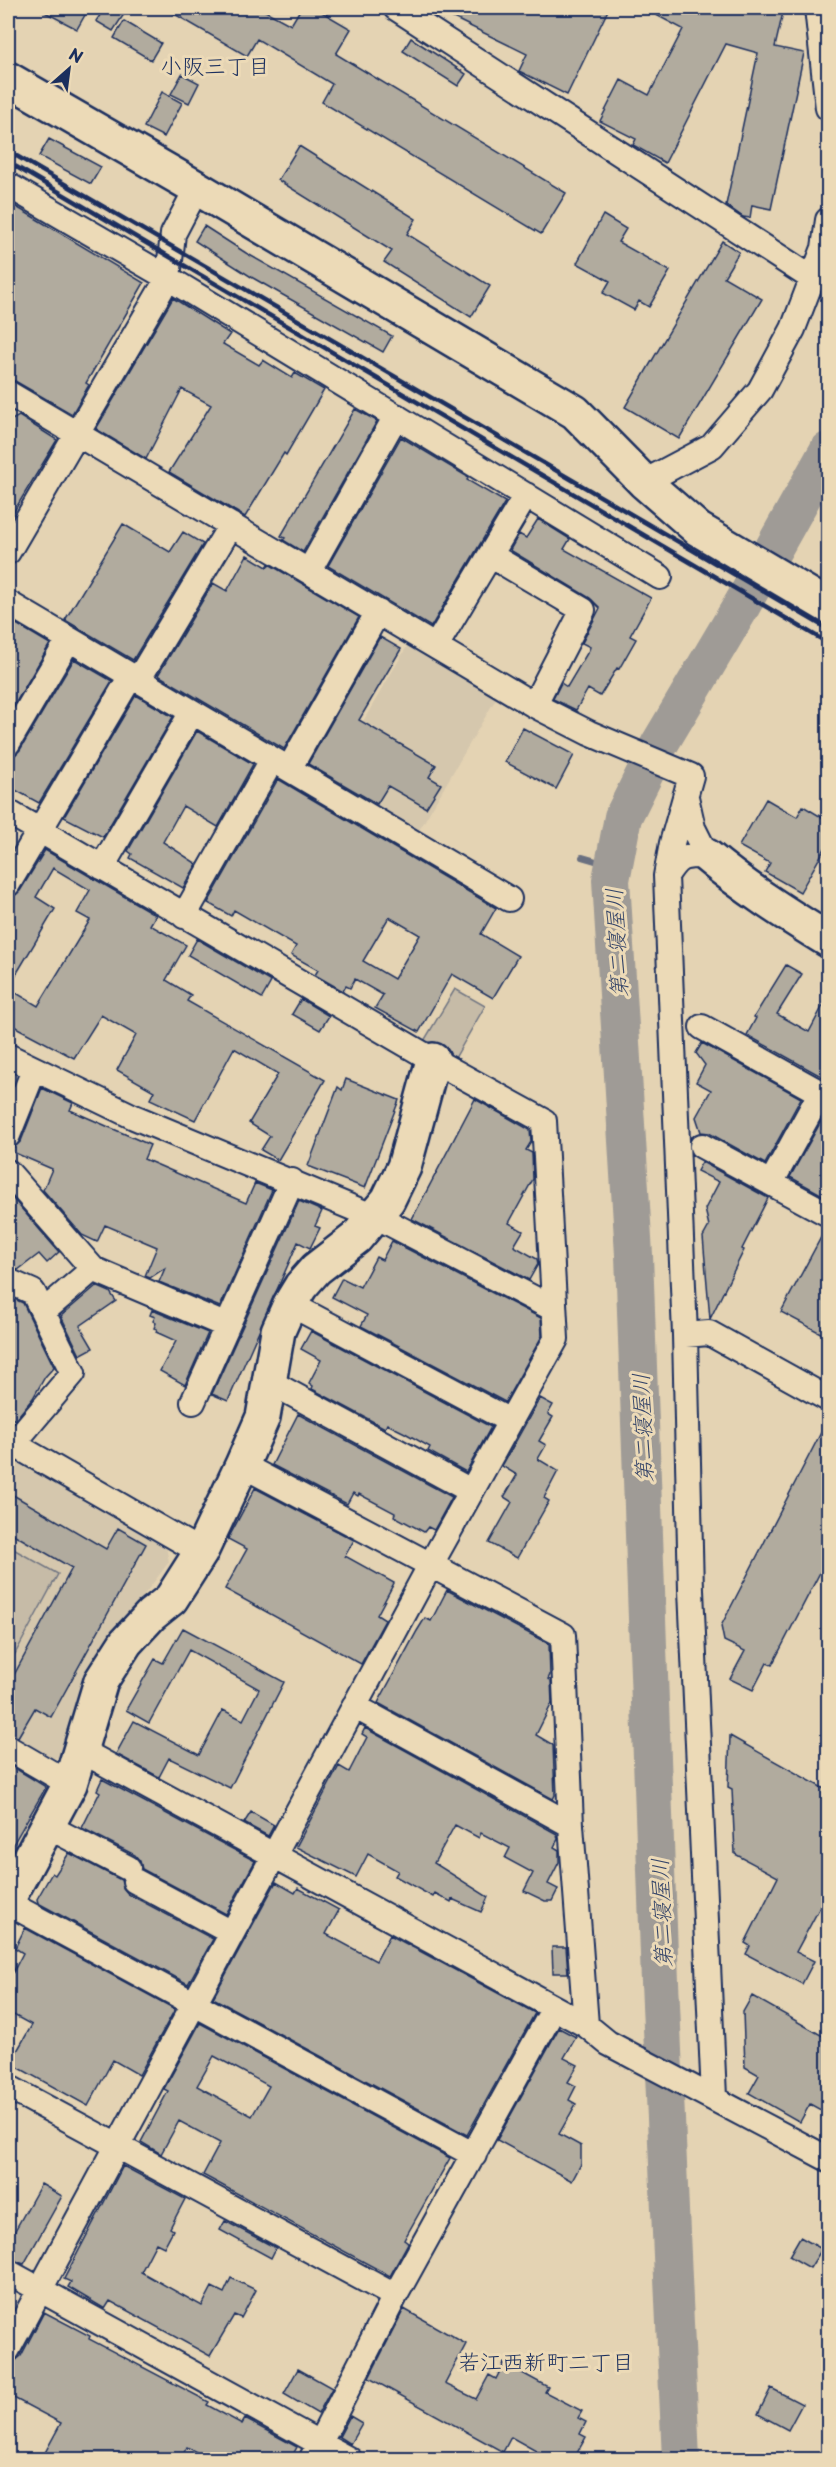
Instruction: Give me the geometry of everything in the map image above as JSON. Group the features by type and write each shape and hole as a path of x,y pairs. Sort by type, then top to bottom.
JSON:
{"street":[{"path":"396,8 813,279"},
{"path":"817,8 828,108"},
{"path":"8,79 575,412 644,482 698,529 815,598"},
{"path":"8,185 168,278 660,577"},
{"path":"8,552 168,278 173,234 197,188"},
{"path":"644,482 712,446 760,390 794,329 824,248 828,220"},
{"path":"8,393 534,705 689,786"},
{"path":"309,571 396,416"},
{"path":"436,646 526,495"},
{"path":"8,884 39,830 231,525"},
{"path":"490,555 583,610 534,705"},
{"path":"8,603 509,899"},
{"path":"184,915 378,612"},
{"path":"8,743 69,639"},
{"path":"102,867 192,712"},
{"path":"689,786 693,828 707,856 781,911 828,940"},
{"path":"689,786 672,843 666,876 685,1335 708,2094"},
{"path":"8,812 433,1060 544,1121 556,1339 273,1855 118,2148 8,2349"},
{"path":"666,876 675,862 684,856 707,856"},
{"path":"702,1027 825,1094 771,1183"},
{"path":"8,1056 134,1117 292,1180 375,1217 554,1309"},
{"path":"433,1060 404,1167 388,1200 356,1238 316,1269 301,1286 290,1304 278,1330 263,1417 201,1552 171,1599 151,1615 126,1642 101,1681 82,1751 70,1784 8,1901 474,2155"},
{"path":"8,1135 34,1070"},
{"path":"702,1146 828,1214"},
{"path":"8,1172 93,1269 227,1326"},
{"path":"193,1402 292,1180"},
{"path":"43,1312 93,1269"},
{"path":"8,1281 33,1292 73,1373 10,1442 201,1552"},
{"path":"290,1304 510,1421"},
{"path":"685,1335 709,1333 828,1399"},
{"path":"270,1382 471,1491"},
{"path":"242,1465 563,1635 571,1825 586,2025"},
{"path":"354,1706 571,1825"},
{"path":"8,1748 70,1784"},
{"path":"82,1751 586,2025 608,2043 828,2159"},
{"path":"47,1826 232,1933"},
{"path":"315,2451 395,2296 554,2008"},
{"path":"8,2087 395,2296"},
{"path":"8,2272 315,2451 350,2460"}],"shaded area":[{"path":"409,643 498,695 417,834 328,781"},
{"path":"455,989 485,1006 455,1058 424,1041"},
{"path":"8,1451 165,1540 169,1562 96,1658 63,1758 51,1758 8,1734"},
{"path":"8,1546 58,1574 8,1667"}],"building":[{"path":"37,8 89,8 77,29"},
{"path":"105,8 128,8 113,31 96,21"},
{"path":"164,8 260,8 291,25 301,8 315,8 351,29 336,54 566,193 541,234 322,102 332,84 257,39 247,56"},
{"path":"433,8 609,8 567,95 519,71 527,54"},
{"path":"643,8 784,8 775,47 804,53 771,209 752,205 750,218 743,217 726,205 758,53 726,44 665,163 633,145 636,139 600,121 621,80 649,95 683,29"},
{"path":"124,21 161,43 151,60 114,38"},
{"path":"411,38 466,74 458,86 403,51"},
{"path":"182,74 199,83 189,103 171,94"},
{"path":"162,92 182,103 164,137 144,127"},
{"path":"49,139 101,167 91,184 39,156"},
{"path":"299,146 416,219 407,234 490,286 471,317 384,262 392,251 278,180"},
{"path":"8,202 144,283 86,383 89,385 72,414 8,379"},
{"path":"603,215 626,229 618,242 670,271 649,307 639,301 634,310 603,293 610,281 577,263"},
{"path":"204,226 246,253 392,336 383,352 253,278 195,241"},
{"path":"722,241 739,252 724,277 762,299 679,439 625,407"},
{"path":"173,298 230,334 223,344 259,365 263,360 292,378 295,373 324,390 286,455 284,453 245,517 169,472 211,405 182,389 146,459 96,429"},
{"path":"355,409 377,421 303,552 283,540 285,538 281,536"},
{"path":"19,416 57,440 8,521 8,422"},
{"path":"401,437 505,502 431,627 328,566"},
{"path":"538,519 570,539 564,549 651,598 630,636 636,639 619,669 617,668 600,696 588,689 576,710 553,699 561,683 567,687 589,650 590,647 582,643 600,608 590,598 510,550 519,534 526,538"},
{"path":"123,524 170,552 183,532 203,544 133,660 65,620"},
{"path":"247,555 267,567 269,564 359,617 284,749 158,675 213,583 227,591"},
{"path":"8,619 50,644 8,716"},
{"path":"380,637 401,649 359,720 436,765 429,777 441,784 426,808 388,786 377,804 308,764"},
{"path":"74,659 112,681 39,803 8,786 8,757 14,756 20,750"},
{"path":"136,695 173,717 103,837 64,817"},
{"path":"523,728 574,755 556,789 505,762"},
{"path":"197,731 253,764 218,827 183,806 163,842 197,864 183,888 130,858 132,854 128,851"},
{"path":"278,779 496,908 481,934 518,956 493,998 452,974 419,1032 375,1008 383,995 355,979 350,988 346,986 343,991 315,975 318,970 291,955 296,946 234,910 231,916 208,903","holes":["389,917 420,935 394,979 363,961"]},
{"path":"766,799 797,817 803,806 828,821 828,843 800,892 765,872 770,863 739,846"},
{"path":"45,850 156,915 150,925 186,945 166,980 191,995 187,1001 325,1080 278,1160 261,1150 270,1136 249,1123 278,1074 234,1048 195,1120 150,1099 154,1091 117,1070 136,1035 101,1015 74,1058 8,1023 8,903 20,891","holes":["53,868 90,890 77,913 90,920 38,1006 8,988 55,909 36,897"]},
{"path":"197,939 271,982 262,998 188,955"},
{"path":"786,965 802,974 777,1014 809,1032 828,996 828,1080 747,1035 756,1018 754,1017"},
{"path":"301,999 329,1016 320,1030 292,1014"},
{"path":"702,1043 801,1098 765,1164 709,1133 701,1132 696,1117 711,1090 696,1082 705,1065 696,1053"},
{"path":"346,1079 399,1100 365,1188 308,1166 338,1087 342,1090"},
{"path":"42,1088 73,1103 70,1110 150,1145 144,1159 246,1203 255,1183 272,1190 220,1307 159,1282 165,1268 150,1278 145,1276 157,1247 105,1225 97,1242 82,1235 43,1190 52,1169 8,1150 21,1141"},
{"path":"475,1099 530,1130 531,1142 526,1150 532,1153 533,1179 509,1223 523,1231 514,1246 537,1259 538,1264 529,1280 412,1219"},
{"path":"828,1111 828,1198 790,1177"},
{"path":"702,1162 768,1198 710,1319 703,1237 709,1226 705,1209 719,1182 697,1171"},
{"path":"8,1193 59,1252 47,1263 39,1254 18,1270 8,1267"},
{"path":"299,1201 322,1211 315,1226 320,1228 310,1248 298,1242 228,1401 212,1394"},
{"path":"828,1228 828,1337 781,1312"},
{"path":"392,1241 541,1318 542,1336 505,1402 361,1326 367,1315 332,1297 342,1278 360,1287 376,1257 382,1260"},
{"path":"96,1286 110,1292 116,1301 80,1326 93,1348 80,1355 61,1316"},
{"path":"8,1296 23,1303 54,1367 15,1420 8,1416"},
{"path":"152,1310 208,1333 185,1385 160,1371 176,1341 156,1332 157,1329 154,1328 156,1323 153,1321 155,1317 150,1315"},
{"path":"311,1331 491,1427 466,1472 428,1451 430,1447 405,1433 387,1424 385,1428 312,1389 313,1386 309,1383 321,1360 301,1349"},
{"path":"540,1398 553,1405 548,1414 553,1417 539,1441 546,1445 538,1459 558,1471 544,1498 549,1501 517,1558 489,1543 512,1502 504,1497 517,1475 502,1466"},
{"path":"298,1414 452,1497 434,1530 428,1527 424,1532 359,1494 358,1496 353,1493 347,1504 272,1465"},
{"path":"828,1419 828,1557 772,1665 767,1663 753,1690 730,1679 745,1651 724,1641 721,1626"},
{"path":"255,1488 354,1540 345,1556 394,1583 377,1615 385,1620 361,1664 225,1589 247,1549 228,1539"},
{"path":"8,1492 106,1549 118,1528 146,1544 51,1717 35,1708 18,1737 8,1734 8,1686 72,1568 8,1531"},
{"path":"447,1590 549,1644 550,1675 548,1679 551,1680 552,1703 536,1735 553,1745 555,1795 553,1799 378,1703 417,1631 425,1618 431,1621"},
{"path":"183,1628 284,1682 230,1788 169,1758 159,1777 116,1754 134,1721 199,1755 223,1710 243,1720 259,1689 189,1650 149,1723 126,1710 155,1659 163,1663"},
{"path":"365,1728 557,1834 558,1839 554,1847 559,1850 559,1862 548,1884 558,1889 552,1901 545,1901 524,1891 533,1873 505,1858 510,1848 481,1833 479,1838 455,1825 434,1863 488,1897 481,1912 452,1899 451,1902 435,1893 433,1897 395,1876 398,1871 368,1854 356,1877 296,1847 339,1766 349,1772 367,1737 362,1734"},
{"path":"730,1736 828,1791 828,1892 796,1952 814,1961 802,1984 746,1954 750,1946 745,1943 778,1877 735,1854 732,1789 728,1787"},
{"path":"8,1764 46,1787 8,1853"},
{"path":"102,1779 255,1861 226,1914 142,1869 135,1855 82,1828 100,1792 97,1790"},
{"path":"251,1812 274,1825 268,1836 244,1823"},
{"path":"69,1853 121,1880 128,1894 213,1939 188,1984 38,1903 37,1899 52,1873 55,1875"},
{"path":"276,1882 295,1893 298,1888 339,1910 326,1934 376,1961 390,1935 535,2013 467,2135 213,1998"},
{"path":"25,1928 175,2009 139,2075 113,2060 88,2106 10,2063 32,2025 8,2012 8,1982 23,1953 15,1948"},
{"path":"552,1947 566,1947 568,1973 553,1973"},
{"path":"752,1996 828,2039 828,2114 810,2104 800,2122 749,2093 759,2075 745,2067 743,2012"},
{"path":"200,2023 450,2158 404,2240 408,2243 390,2276 203,2175 220,2143 179,2121 161,2154 141,2142 168,2091 164,2089","holes":["214,2056 269,2086 252,2116 197,2086"]},
{"path":"559,2028 576,2037 564,2058 578,2065 568,2082 576,2086 569,2100 576,2104 559,2134 581,2146 581,2164 572,2181 497,2140"},
{"path":"123,2166 185,2199 170,2228 173,2230 164,2247 156,2243 141,2272 202,2306 212,2287 224,2293 231,2278 256,2290 241,2318 234,2315 210,2356 110,2301 105,2309 68,2287 71,2282 64,2279"},
{"path":"41,2184 62,2196 24,2264 8,2258 8,2243"},
{"path":"225,2221 276,2248 271,2258 220,2230"},
{"path":"800,2237 822,2249 810,2268 789,2256"},
{"path":"404,2309 466,2344 445,2384 476,2399 489,2375 496,2379 504,2363 548,2387 545,2392 582,2411 578,2418 586,2422 580,2434 586,2437 573,2460 552,2460 511,2437 503,2452 369,2378"},
{"path":"44,2312 90,2336 89,2339 209,2402 207,2405 242,2424 245,2419 297,2447 290,2460 211,2460 187,2447 180,2460 41,2460 61,2423 8,2395 8,2363 21,2356"},
{"path":"298,2369 332,2388 318,2414 284,2394"},
{"path":"771,2388 802,2404 788,2430 758,2414"},
{"path":"350,2416 362,2423 350,2444 339,2437"}],"waterway":[{"name":"第二寝屋川","path":"681,2460 660,1982 634,1255 611,880 623,817 659,745 742,605 828,451"},
{"path":"582,857 613,866"}],"railway":[{"path":"8,151 828,629"},
{"path":"8,162 828,643"}],"district":[{"name":"小阪三丁目","path":"215,64"},
{"name":"若江西新町二丁目","path":"546,2360"}]}
